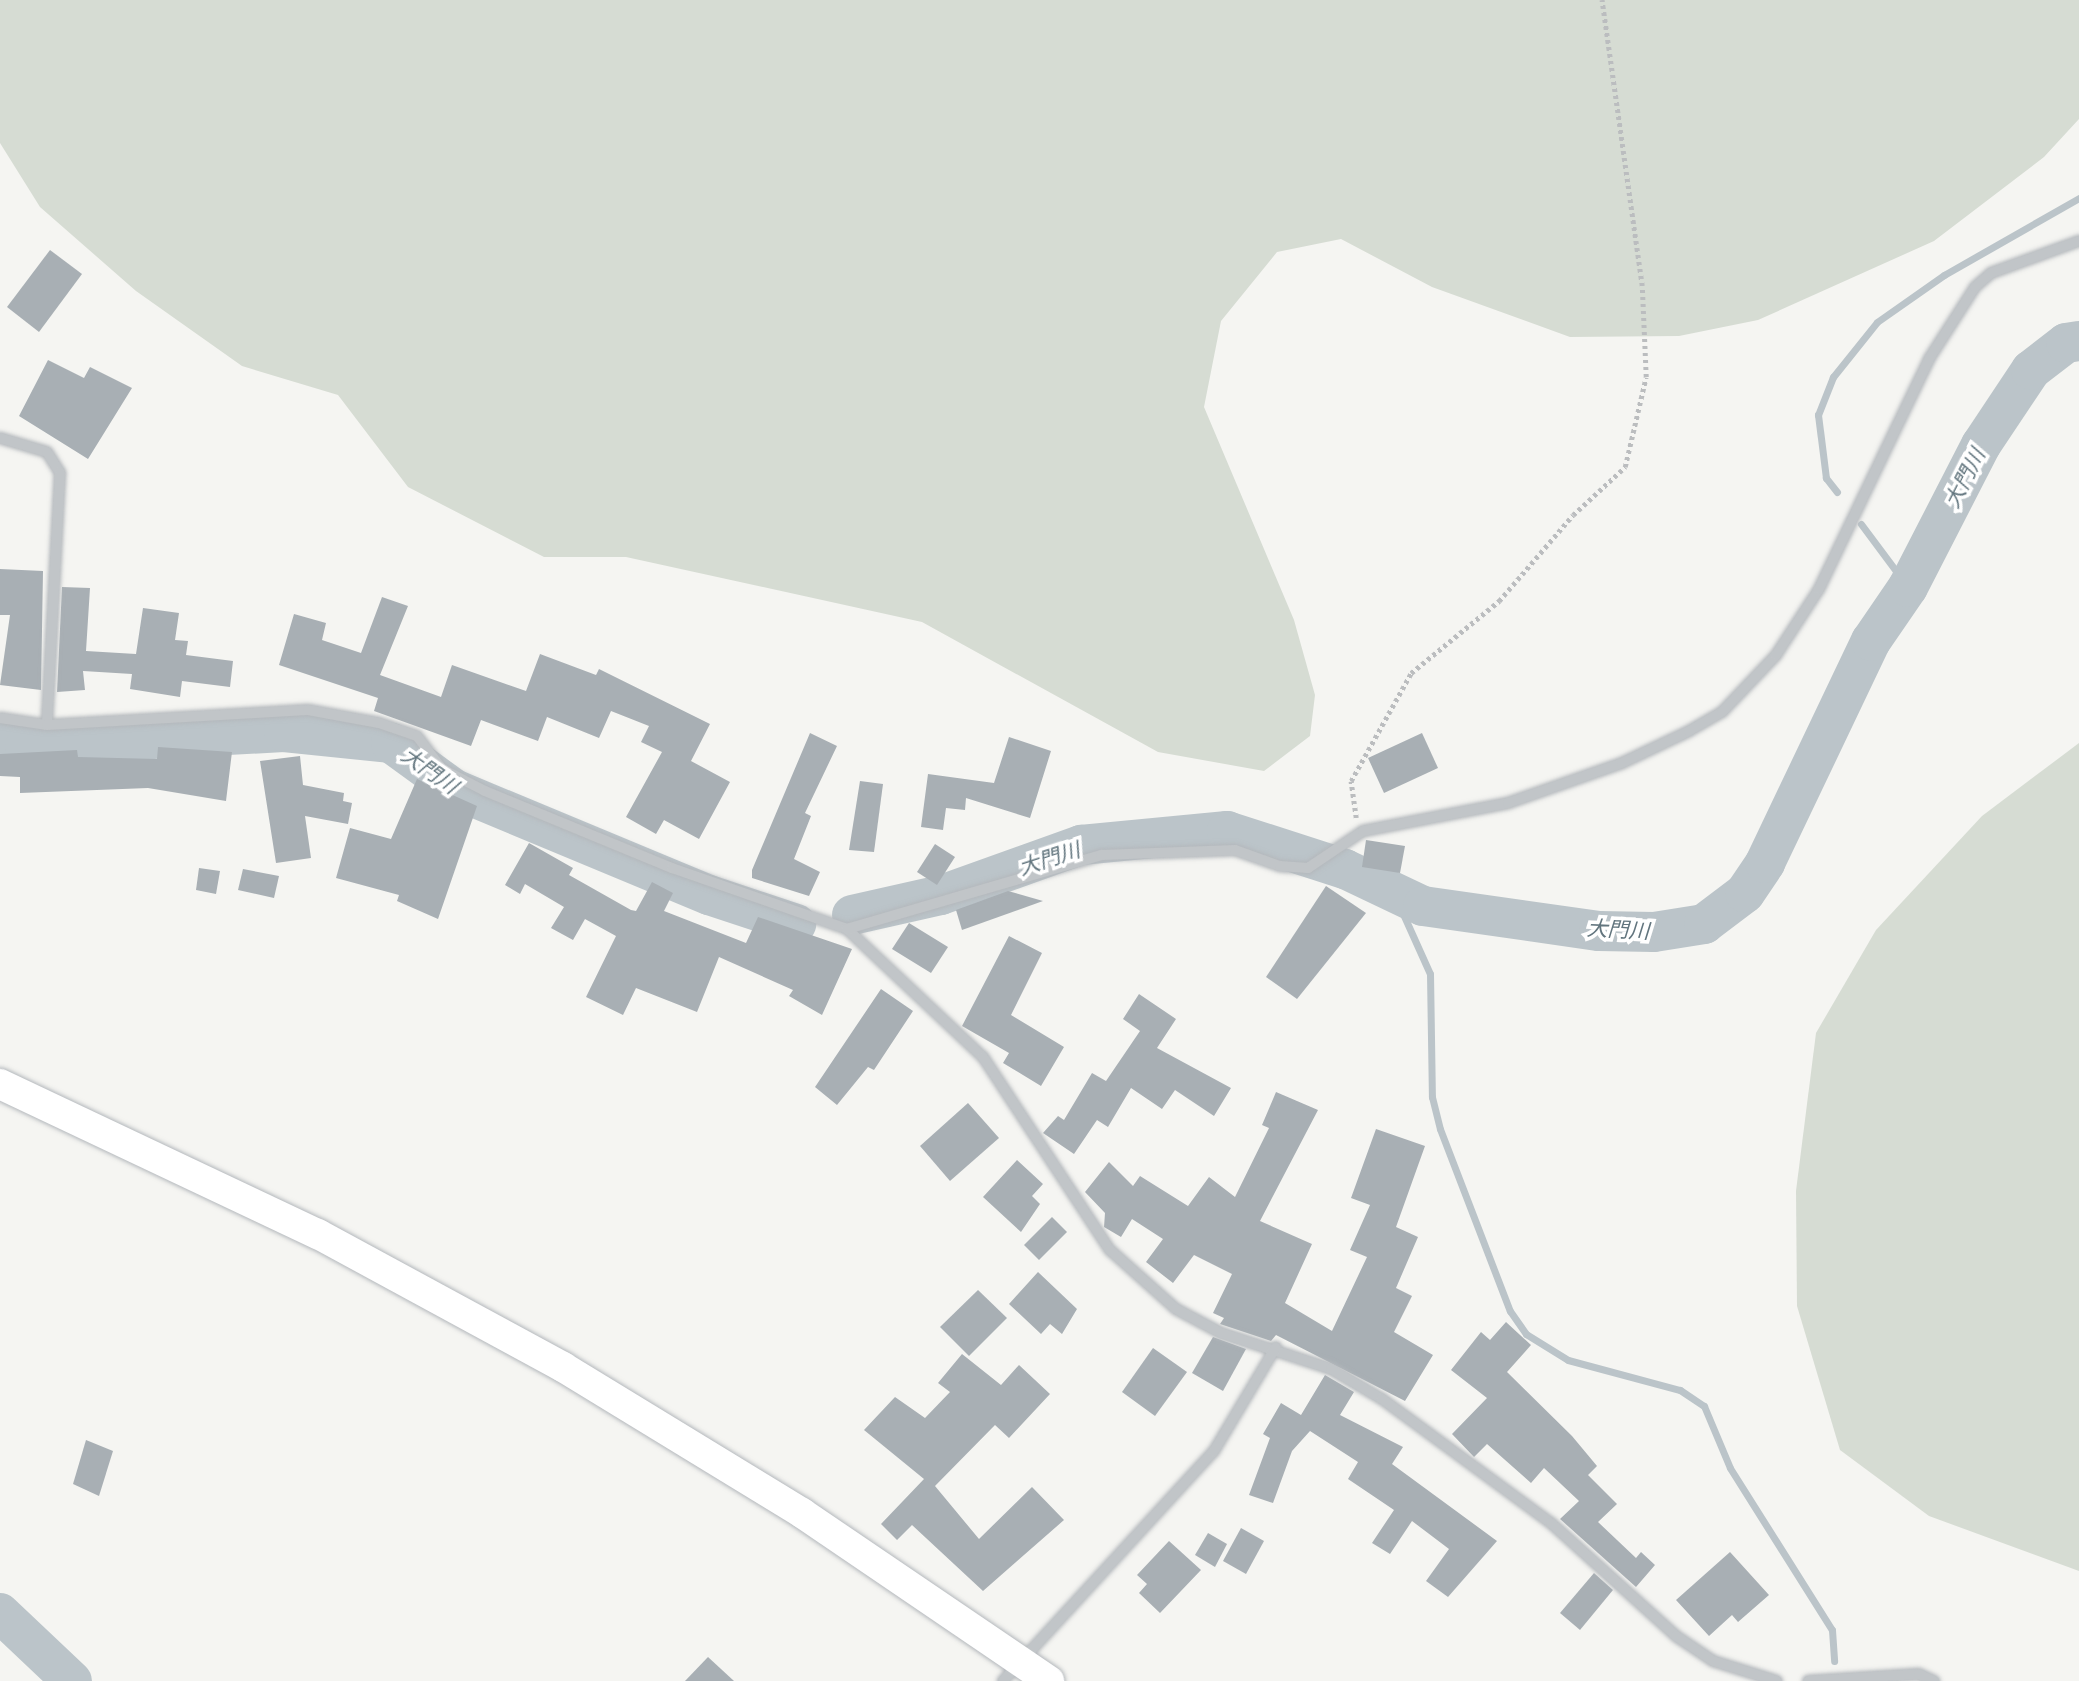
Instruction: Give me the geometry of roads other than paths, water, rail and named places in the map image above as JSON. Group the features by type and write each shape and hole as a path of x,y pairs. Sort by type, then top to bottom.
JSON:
{"street":[{"path":"0,1084 318,1234 563,1367 802,1513 1011,1671 1049,1681"}],"lane":[{"path":"847,929 1101,855 1235,850 1308,868 1349,845 1363,831 1508,803 1622,763 1722,712 1776,655 1819,589 1929,359 1975,287 1991,273 2079,241"},
{"path":"0,438 47,452 60,473 47,725"},
{"path":"0,718 47,725 308,710 379,723 416,736 442,769 485,791 672,868 847,929 983,1057 1110,1250 1176,1309 1221,1333 1276,1347 1331,1369 1471,1461 1713,1661 1777,1681"},
{"path":"1011,1671 1214,1451 1276,1347"},
{"path":"1808,1681 1919,1674 1934,1681"}],"waterway":[{"path":"1837,492 1826,478 1818,415 1833,377 1877,322 1944,275 2079,198"},
{"name":"大門川","path":"852,915 941,895 1081,845 1227,831 1345,869 1423,906 1599,931 1654,932 1704,924 1745,893 1765,863 1871,641 1908,587 1981,445 2031,370 2066,343 2079,341"},
{"path":"1861,524 1908,587"},
{"name":"大門川","path":"0,742 25,746 284,732 391,743 454,789 709,895 796,924"},
{"path":"1395,896 1430,974 1432,1097 1440,1129 1510,1311 1526,1334 1568,1360 1680,1390 1704,1406 1730,1468 1832,1630 1834,1661"},
{"path":"0,1613 72,1681"}]}
